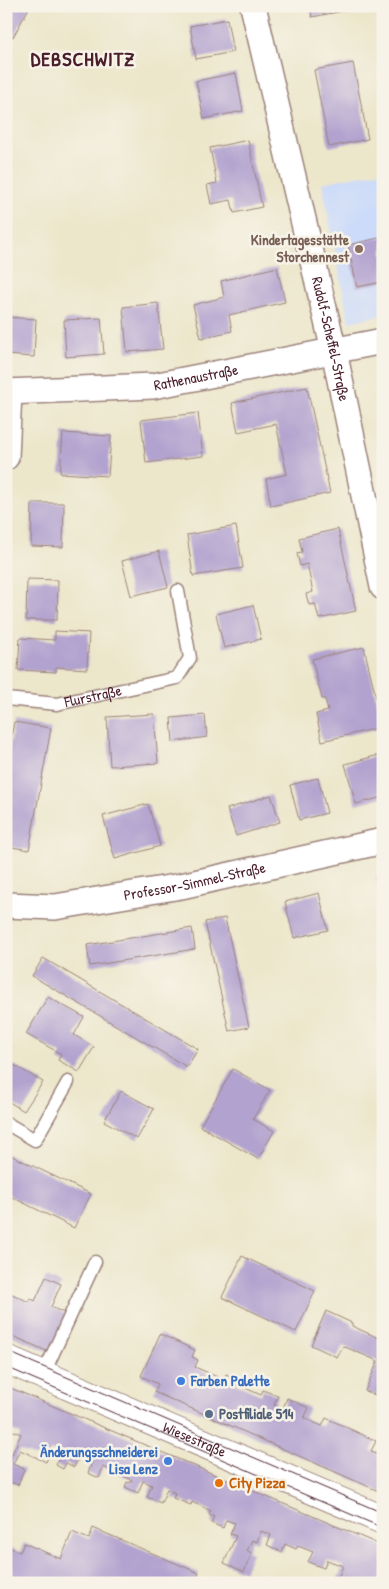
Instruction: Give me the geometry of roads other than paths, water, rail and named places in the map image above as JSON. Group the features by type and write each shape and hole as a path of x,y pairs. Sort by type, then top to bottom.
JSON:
{"street":[{"name":"Rudolf-Scheffel-Straße","path":"253,6 334,352 383,587"},
{"name":"Rathenaustraße","path":"8,393 153,386 383,341"},
{"path":"6,457 8,393"},
{"name":"Professor-Simmel-Straße","path":"6,905 55,907 181,886 383,841"},
{"name":"Wiesestraße","path":"6,1359 383,1520"}],"lane":[{"name":"Flurstraße","path":"6,699 57,704 177,678 190,658 178,591"},
{"path":"6,1123 34,1140 68,1082"},
{"path":"43,1375 95,1262"}],"tram line":[{"path":"6,1351 383,1513"},
{"path":"6,1367 383,1528"}],"place":[{"name":"Kindertagesstätte Storchennest","path":"359,249"},
{"name":"Farben Palette","path":"181,1381"},
{"name":"Postfiliale 514","path":"209,1414"},
{"name":"Änderungsschneiderei Lisa Lenz","path":"168,1461"},
{"name":"City Pizza","path":"219,1483"}],"district":[{"name":"DEBSCHWITZ","path":"83,59"}]}
